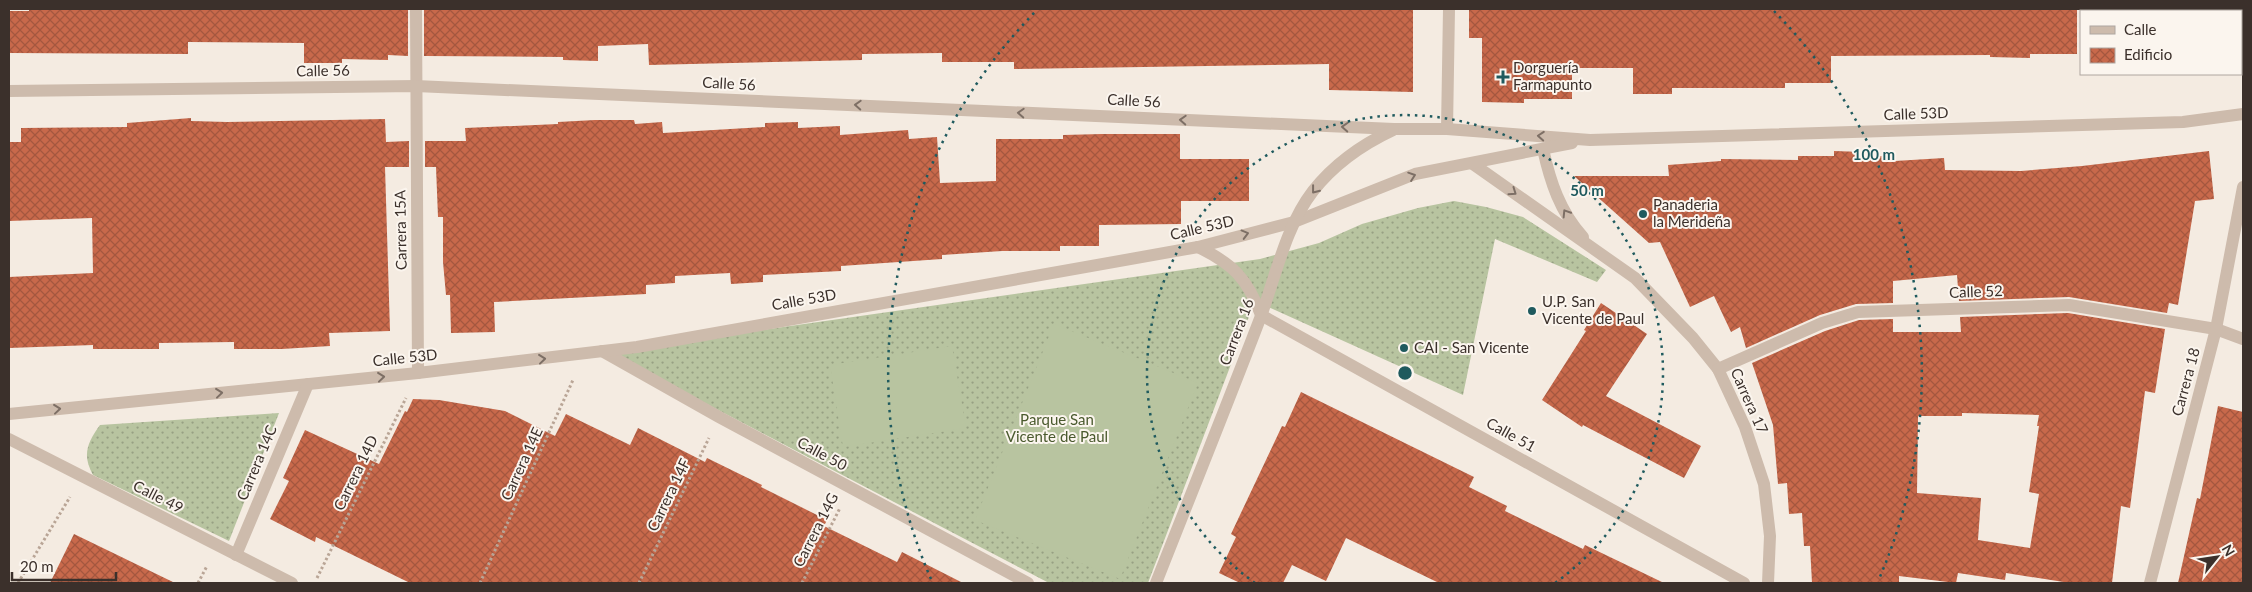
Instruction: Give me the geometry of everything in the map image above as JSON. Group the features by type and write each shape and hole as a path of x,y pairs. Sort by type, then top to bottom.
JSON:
{"street":[{"name":"Carrera 15A","path":"416,9 418,373"},
{"path":"1447,129 1449,9"},
{"name":"Calle 56","path":"9,91 416,86 1394,129 1447,129"},
{"name":"Calle 53D","path":"1447,129 1590,140 2183,122 2243,114"},
{"name":"Carrera 16","path":"1156,583 1261,315 1294,222 1312,192 1335,166 1363,144 1394,129"},
{"name":"Calle 53D","path":"9,414 418,373 602,352 1198,247 1294,222 1415,174 1590,140"},
{"name":"Carrera 17","path":"1543,149 1550,178 1561,205 1576,230 1596,252"},
{"name":"Carrera 17","path":"1473,164 1635,278 1693,338 1718,370 1745,427 1764,484 1770,536 1768,583"},
{"name":"Carrera 18","path":"2150,583 2216,329 2243,187"},
{"path":"1198,247 1220,257 1238,273 1253,293 1261,315"},
{"name":"Calle 52","path":"1718,370 1822,323 1858,312 2069,305 2216,329 2243,338"},
{"name":"Calle 51","path":"1261,315 1744,583"},
{"name":"Calle 50","path":"602,352 1028,583"},
{"name":"Carrera 14C","path":"236,555 308,384"},
{"name":"Calle 49","path":"9,439 292,583"}],"path":[{"name":"Carrera 14E","path":"480,583 584,354"},
{"name":"Carrera 14D","path":"314,583 418,373"},
{"name":"Carrera 14F","path":"639,583 719,417"},
{"path":"18,583 82,477"},
{"name":"Carrera 14G","path":"802,583 851,488"}],"green space":[{"name":"Parque San Vicente de Paul","path":"1454,201 1523,217 1606,270 1597,282 1495,239 1463,395 1255,301 1148,583 1049,583 607,352 1260,259 1319,243 1362,224 1418,208"},
{"path":"1054,324 1198,383 1120,579 975,520"},
{"path":"952,346 966,428 843,447 830,365"},
{"path":"279,413 229,541 93,475 88,461 89,443 100,425"}],"building":[{"path":"29,9 408,9 408,56 388,55 388,60 342,59 342,63 304,63 304,43 188,42 188,54 9,53 9,11 29,11"},
{"path":"424,9 1413,9 1413,92 1329,90 1329,64 1014,69 1014,62 942,62 942,53 862,54 862,60 649,65 648,44 598,46 598,61 563,60 563,57 424,56"},
{"path":"1469,9 2077,9 2077,54 2030,54 2030,58 1990,57 1990,55 1831,56 1831,83 1785,83 1785,88 1672,88 1672,94 1633,94 1633,68 1572,68 1572,99 1524,99 1524,103 1482,102 1482,38 1469,38"},
{"path":"191,118 191,121 227,122 385,119 386,142 409,141 409,167 385,167 390,331 329,333 330,346 282,349 234,349 234,342 159,343 159,349 93,349 93,345 9,348 9,277 93,273 92,218 9,221 9,142 21,142 21,128 127,127 127,123"},
{"path":"634,120 635,124 662,122 663,133 765,127 765,123 798,122 798,128 840,126 840,135 908,130 909,139 937,137 940,183 996,181 996,139 1063,139 1063,135 1180,134 1180,159 1249,159 1249,201 1181,201 1181,224 1099,225 1099,246 1060,246 1060,251 1002,251 942,255 942,259 841,266 841,271 763,275 763,282 731,284 730,273 675,276 675,283 646,285 646,294 494,302 495,332 451,333 450,295 446,295 443,262 443,217 438,217 436,167 425,167 425,141 466,141 465,128 558,124 558,122"},
{"path":"1834,151 1863,152 1863,156 1895,156 1895,161 1944,158 1945,170 2021,171 2209,151 2214,199 2195,201 2178,305 2169,303 2167,313 2069,297 1959,301 1957,275 1893,281 1893,303 1856,304 1820,315 1746,348 1740,327 1731,332 1714,296 1690,307 1660,242 1649,243 1574,176 1669,176 1668,165 1721,161 1721,159 1798,160 1798,156 1834,156"},
{"path":"1601,303 1647,334 1606,396 1701,446 1684,478 1583,425 1582,427 1542,400 1586,331 1584,330"},
{"path":"2068,313 2165,329 2155,393 2145,391 2130,508 2121,506 2112,583 2070,583 2006,573 2005,580 1958,573 1956,583 1899,576 1899,583 1812,583 1810,546 1804,546 1802,513 1789,514 1787,483 1778,484 1773,425 1752,363 1825,331 1859,320 1893,319 1893,332 1961,332 1960,317","holes":["1962,413 2039,415 2029,492 2039,494 2030,548 1978,540 1981,498 1917,493 1918,416 1962,416"]},
{"path":"1301,392 1474,477 1469,487 1507,506 1505,511 1583,549 1585,545 1664,583 1439,583 1346,538 1326,581 1292,565 1283,583 1240,583 1219,573 1236,537 1231,534 1282,426 1285,427"},
{"path":"413,399 439,400 505,411 555,436 566,414 630,445 638,428 705,462 707,458 762,485 761,487 827,520 824,526 897,562 902,552 963,583 410,583 316,537 315,542 270,519 289,481 283,478 305,430 379,464 405,411 407,412"},
{"path":"2218,406 2243,412 2243,583 2178,583 2197,498 2200,499"},
{"path":"74,534 175,583 50,583"}],"place":[{"name":"Dorguería Farmapunto","path":"1503,77"},
{"name":"Panaderia la Merideña","path":"1643,214"},
{"name":"U.P. San Vicente de Paul","path":"1532,311"},
{"name":"CAI - San Vicente","path":"1404,348"}]}
